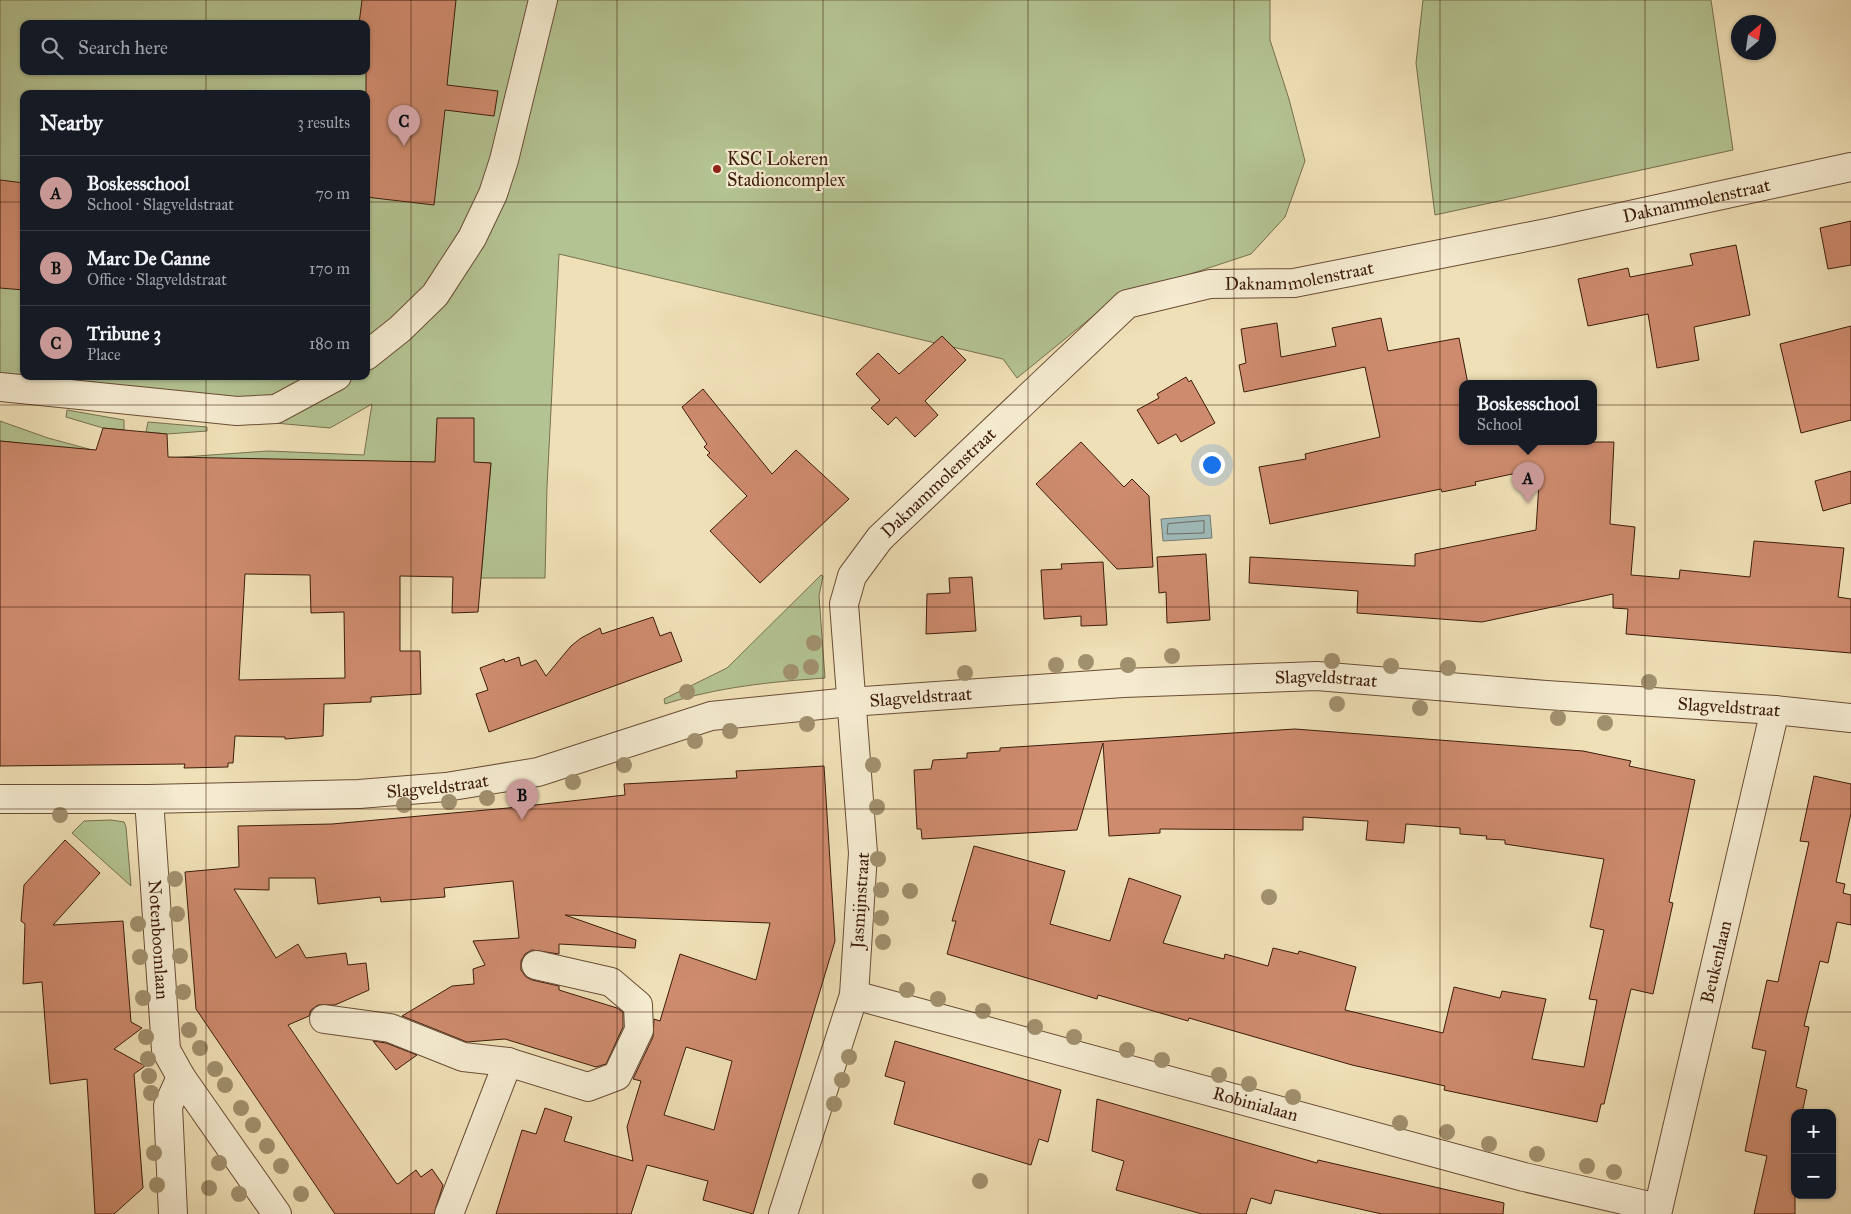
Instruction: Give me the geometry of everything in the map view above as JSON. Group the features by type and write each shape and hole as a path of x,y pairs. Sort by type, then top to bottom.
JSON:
{"street":[{"path":"370,353 400,329 435,296 472,238 493,194 504,160 543,0"},
{"name":"Daknammolenstraat","path":"852,576 880,538 1127,304 1210,284 1304,281 1552,232 1851,167"},
{"path":"0,387 237,411 276,409 330,380"},
{"name":"Jasmijnstraat","path":"784,1214 854,996 863,853 844,604 852,576"},
{"name":"Slagveldstraat","path":"0,798 149,799 359,794 446,787 538,772 711,716 850,702 1123,683 1318,676 1546,695 1775,710 1851,718"},
{"name":"Beukenlaan","path":"1658,1211 1775,710"},
{"name":"Notenboomlaan","path":"149,799 166,1050 181,1077 277,1214"},
{"path":"324,1019 390,1028 463,1057 508,1062 588,1087 617,1076 639,1030 638,1005 611,982 536,965"},
{"name":"Robinialaan","path":"854,996 1658,1211"},
{"path":"449,1214 508,1062"},
{"path":"173,1214 168,1106 181,1077"}],"green space":[{"name":"KSC Lokeren Stadioncomplex","path":"0,0 1270,0 1270,40 1289,99 1305,161 1285,217 1251,254 1114,299 1017,378 1003,359 559,254 547,487 545,578 481,578 491,463 168,458 268,451 364,455 372,404 330,428 0,398"},
{"path":"1423,0 1711,0 1733,150 1435,215 1416,63"},
{"path":"67,410 124,420 124,430 103,428 66,417"},
{"path":"0,421 48,438 96,451 0,441"},
{"path":"148,422 207,427 207,431 167,434 146,432"},
{"path":"821,575 823,576 819,596 825,678 744,686 705,693 665,704 664,699 727,668"},
{"path":"111,820 124,822 126,827 131,886 72,833 84,821"}],"water":[{"path":"1210,515 1212,538 1163,541 1161,519"}],"building":[{"path":"362,0 456,0 447,85 498,91 494,116 445,110 434,205 370,197 370,90 366,90 366,75 370,75 370,20 360,20"},
{"path":"0,180 20,182 20,290 0,288"},
{"path":"1851,221 1851,265 1828,269 1820,228"},
{"path":"1736,245 1750,315 1694,327 1699,360 1657,368 1648,314 1588,326 1578,279 1628,268 1630,277 1693,265 1690,254"},
{"path":"1381,318 1388,351 1459,338 1467,380 1459,380 1459,445 1597,445 1597,442 1614,442 1610,524 1635,527 1631,575 1679,579 1680,570 1750,577 1754,541 1844,548 1838,597 1851,599 1851,653 1626,634 1628,609 1613,608 1613,594 1482,622 1357,613 1358,591 1249,583 1250,557 1415,566 1415,554 1536,530 1540,468 1475,482 1476,485 1442,492 1441,489 1270,524 1259,467 1306,459 1305,454 1380,437 1365,367 1244,392 1239,365 1246,363 1241,329 1277,323 1281,357 1336,346 1332,328"},
{"path":"1851,326 1851,420 1801,433 1780,344"},
{"path":"942,336 966,360 925,401 938,415 915,437 896,417 888,425 871,408 880,400 856,374 878,353 899,374"},
{"path":"1186,377 1189,382 1191,380 1215,423 1181,442 1176,434 1158,444 1137,410 1159,398 1157,394"},
{"path":"703,389 772,474 796,450 849,499 760,583 710,531 747,496 707,455 710,453 704,447 707,444 682,407"},
{"path":"437,418 474,418 474,462 491,463 478,612 452,613 453,577 400,576 400,651 420,651 421,694 371,697 371,702 324,704 323,736 285,739 285,737 235,736 233,763 228,763 228,767 184,768 185,764 0,766 0,441 96,450 103,428 167,434 168,457 435,462","holes":["245,574 310,575 311,613 344,612 345,678 239,680"]},
{"path":"1081,442 1124,487 1132,479 1149,496 1153,567 1117,569 1036,484"},
{"path":"1851,471 1851,503 1823,511 1815,481"},
{"path":"1206,554 1210,620 1167,623 1166,592 1159,593 1157,557"},
{"path":"1103,562 1107,625 1081,626 1081,616 1044,619 1041,570 1062,569 1061,564"},
{"path":"972,577 976,631 926,634 927,594 950,593 949,578"},
{"path":"653,617 660,636 671,632 682,661 489,732 476,694 488,690 480,668 504,659 505,662 519,657 521,666 536,660 546,676 571,646 581,638 600,628 602,634"},
{"path":"1295,729 1583,751 1631,761 1629,766 1695,780 1669,902 1673,903 1653,994 1631,989 1604,1104 1601,1104 1597,1122 1444,1090 1445,1086 1352,1065 1189,1018 1188,1021 1098,995 1097,999 947,954 956,921 952,921 974,846 1065,871 1050,924 1110,941 1129,878 1181,896 1163,943 1224,959 1225,954 1268,966 1273,948 1298,954 1299,951 1356,967 1345,1010 1443,1033 1454,987 1500,998 1502,991 1546,999 1532,1059 1584,1067 1597,1000 1589,999 1604,930 1590,927 1604,859 1505,844 1505,840 1486,839 1487,836 1460,834 1460,828 1406,824 1404,843 1366,840 1368,821 1303,817 1303,830 1160,829 1160,833 1109,836 1103,743 1077,830 922,839 921,829 917,829 914,770 931,769 933,760 967,758 967,753 1000,751 1000,748"},
{"path":"824,766 835,941 753,1214 703,1200 708,1181 647,1165 631,1214 496,1214 522,1130 536,1134 545,1108 572,1117 564,1141 633,1161 627,1127 641,1081 633,1079 653,1037 654,1019 660,1021 680,954 756,980 770,923 565,915 636,940 635,948 559,944 559,954 532,950 525,954 521,961 521,970 526,977 532,980 559,986 559,990 617,1008 623,1012 623,1027 606,1064 596,1067 505,1039 467,1042 402,1016 452,986 474,984 473,969 485,965 473,941 519,938 513,881 444,888 445,897 381,902 380,897 318,904 315,878 269,878 269,890 234,889 276,958 298,944 306,958 346,953 348,965 366,963 369,990 335,1005 318,1005 311,1010 309,1016 288,1025 396,1183 398,1184 416,1170 421,1177 432,1169 443,1185 434,1214 335,1214 196,1009 185,872 239,867 238,826 332,824 508,808 625,795 624,784 737,778 736,771","holes":["686,1047 732,1061 714,1130 664,1115"]},
{"path":"1814,776 1851,784 1851,813 1836,882 1845,884 1843,893 1851,895 1851,925 1837,922 1828,963 1820,961 1804,1026 1809,1027 1796,1087 1807,1090 1803,1109 1791,1109 1791,1199 1795,1199 1795,1214 1754,1214 1767,1156 1745,1151 1766,1051 1752,1048 1767,980 1778,982 1809,842 1800,841"},
{"path":"65,840 100,873 53,925 123,921 131,1022 142,1028 114,1049 145,1066 134,1074 143,1188 114,1214 95,1214 87,1079 50,1084 42,982 23,984 25,924 21,921 24,885"},
{"path":"373,1041 386,1043 417,1055 396,1070"},
{"path":"895,1041 1061,1090 1048,1142 1039,1139 1031,1165 894,1124 905,1082 885,1076"},
{"path":"1097,1099 1317,1163 1318,1160 1504,1203 1503,1214 1382,1214 1275,1190 1271,1204 1251,1198 1246,1214 1202,1214 1116,1190 1124,1161 1092,1151"}],"place":[{"name":"Tribune 3","path":"404,146"},
{"name":"KSC Lokeren Stadioncomplex","path":"717,169"},
{"name":"Boskesschool","path":"1528,503"},
{"name":"Marc De Canne","path":"522,820"}]}
